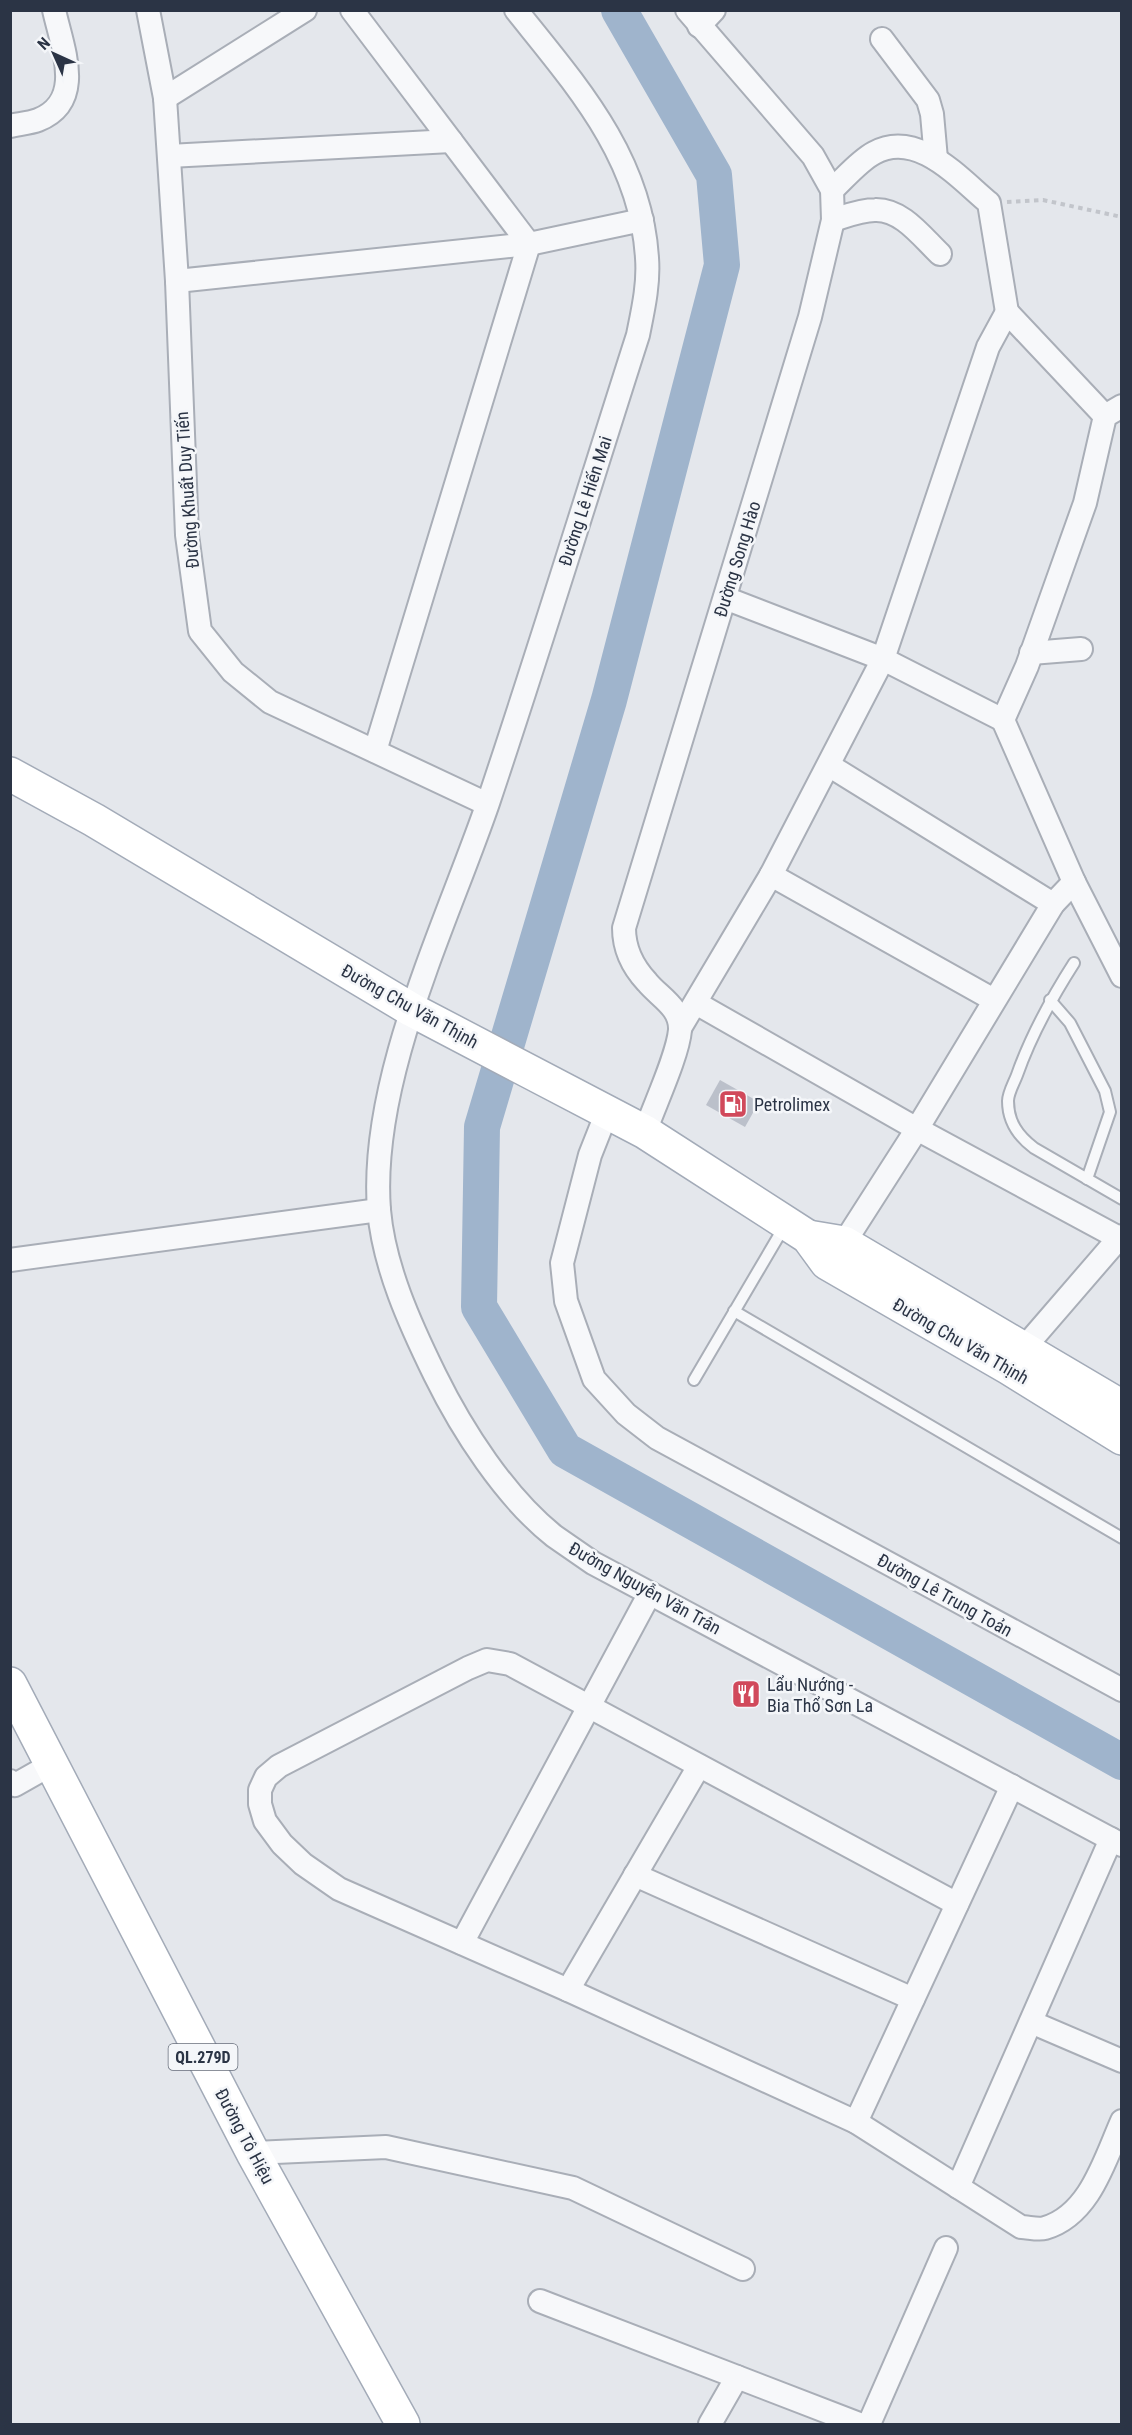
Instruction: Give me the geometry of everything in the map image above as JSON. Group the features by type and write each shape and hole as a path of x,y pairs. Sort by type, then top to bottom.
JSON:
{"main road":[{"name":"Đường Chu Văn Thịnh","path":"10,774 94,820 422,1015 645,1132 797,1231 827,1263 1009,1368 1122,1438"},
{"name":"Đường Chu Văn Thịnh","path":"797,1231 844,1243 1122,1407"},
{"name":"Đường Tô Hiệu","path":"10,1684 253,2154 403,2424"}],"street":[{"path":"10,126 39,120 60,103 67,88 69,77 54,10"},
{"name":"Đường Khuất Duy Tiến","path":"148,10 165,98 177,281 187,535 200,631 233,672 270,702 487,804"},
{"path":"165,98 305,10"},
{"path":"352,10 529,244"},
{"name":"Đường Lê Hiến Mai","path":"422,1015 487,804 638,335 645,298 647,258 642,220 624,164 588,100 516,10"},
{"name":"Đường Song Hào","path":"680,1028 676,1013 666,999 647,983 630,959 624,941 624,928 810,317 833,220 832,189 813,156 700,16"},
{"path":"882,39 928,100 932,114 936,159"},
{"path":"169,156 451,141"},
{"path":"832,189 872,154 885,148 910,147 936,159 988,203 1007,312 1113,411 1085,504 1031,653 1003,720"},
{"path":"833,220 873,209 889,211 901,217 940,254"},
{"path":"177,281 529,244 642,220"},
{"path":"375,751 529,244"},
{"path":"645,1132 680,1028 771,875 830,766 883,660 988,347 1007,312"},
{"path":"725,598 883,660 1003,720 1074,882 1122,976"},
{"path":"1031,653 1081,649"},
{"path":"830,766 1053,904"},
{"path":"771,875 994,1000"},
{"path":"844,1243 917,1129 1053,904 1074,882"},
{"path":"696,1003 917,1129 1120,1237 1024,1348"},
{"name":"Đường Nguyễn Văn Trân","path":"422,1015 391,1088 383,1126 379,1210 390,1267 419,1343 442,1390 472,1440 522,1505 553,1535 593,1563 1116,1842"},
{"name":"Đường Lê Trung Toản","path":"607,1112 590,1155 562,1263 566,1302 594,1379 626,1414 657,1438 1122,1690"},
{"path":"10,1260 379,1210"},
{"path":"462,1943 650,1593"},
{"path":"957,1904 510,1664 487,1660 279,1766 266,1777 260,1790 260,1804 265,1821 282,1844 303,1864 339,1889 568,1990 856,2122 1021,2227 1044,2229 1067,2216 1088,2197 1122,2121"},
{"path":"12,1786 52,1764"},
{"path":"568,1990 699,1766"},
{"path":"856,2122 1012,1786"},
{"path":"958,2187 1031,2022 1116,1842"},
{"path":"635,1875 912,1999"},
{"path":"1031,2022 1122,2061"},
{"path":"253,2154 386,2146 573,2188 743,2268"},
{"path":"869,2424 946,2248"},
{"path":"540,2301 859,2424"},
{"path":"710,2424 737,2377"}],"lane":[{"path":"1074,963 1050,1000 1027,1046 1008,1100 1011,1122 1028,1144 1122,1199"},
{"path":"1050,1000 1070,1023 1105,1091 1110,1112 1088,1179"},
{"path":"694,1380 734,1311 797,1231"},
{"path":"734,1311 1122,1538"}],"path":[{"path":"988,203 1043,200 1122,217"}],"building":[{"name":"Petrolimex","path":"720,1080 759,1102 745,1127 706,1105"}],"waterway":[{"path":"619,10 714,175 722,265 609,700 482,1127 479,1307 565,1450 1122,1762"}],"place":[{"name":"Petrolimex","path":"733,1104"},
{"name":"Lẩu Nướng - Bia Thổ Sơn La","path":"746,1694"}]}
